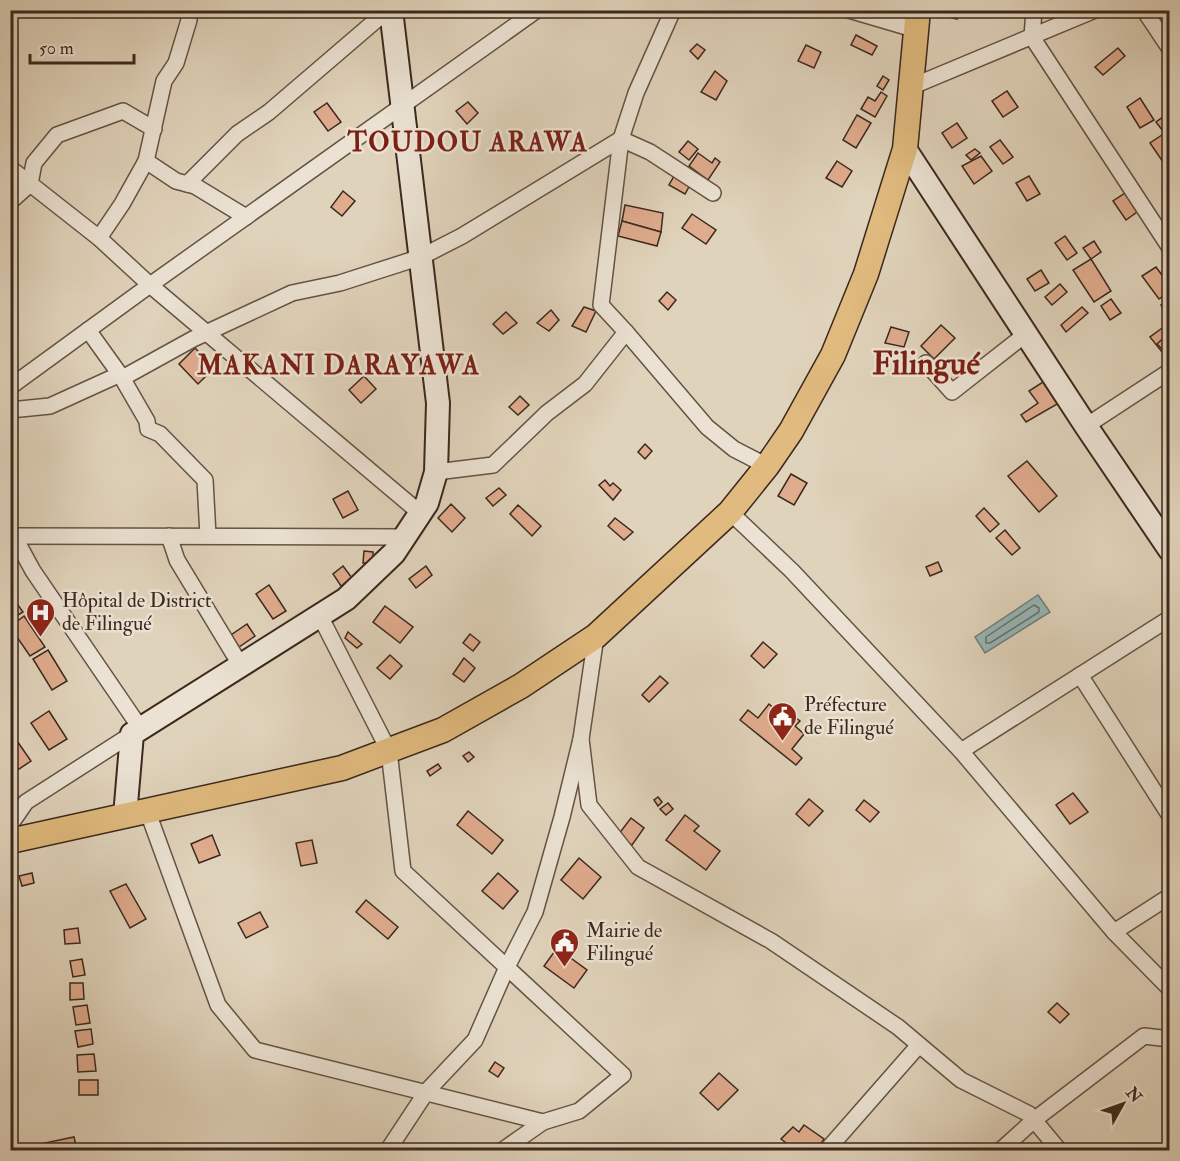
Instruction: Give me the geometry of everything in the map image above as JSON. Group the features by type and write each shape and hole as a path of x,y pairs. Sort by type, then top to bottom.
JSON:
{"main road":[{"path":"10,841 342,768 443,730 521,686 596,636 730,512 767,466 791,431 833,355 866,274 905,149 918,20"}],"street":[{"path":"99,238 122,204 146,161 164,81 176,63 189,20 187,10"},
{"path":"10,825 26,802 346,599 394,553 426,503 436,472 438,403 390,10"},
{"path":"187,184 237,134 268,112 390,10"},
{"path":"10,387 537,10"},
{"path":"674,10 636,93 621,139 601,305 707,427 734,449 767,466"},
{"path":"849,10 918,20"},
{"path":"1034,10 1032,37 1170,248"},
{"path":"913,86 1095,10"},
{"path":"1144,10 1170,49"},
{"path":"10,202 30,184 34,163 57,135 123,111 154,129"},
{"path":"621,139 650,152 713,193"},
{"path":"10,410 50,406 116,376 126,376 291,293 340,283 421,257 462,236 621,139"},
{"path":"905,149 1170,550"},
{"path":"146,161 176,181 195,186 246,217"},
{"path":"10,168 99,238 150,285 420,513"},
{"path":"88,330 121,376 147,421 148,429 160,434 205,480 208,536"},
{"path":"436,472 493,465 548,413 585,384 626,332"},
{"path":"926,363 952,392 1026,334"},
{"path":"1086,426 1170,371"},
{"path":"730,512 792,571 961,751 1114,932 1170,989"},
{"path":"12,536 404,537"},
{"path":"12,536 137,732 136,813 218,1005 255,1050 427,1091 543,1122"},
{"path":"169,536 177,560 241,666"},
{"path":"320,616 389,751 403,871 623,1075 579,1111 543,1122 503,1150"},
{"path":"961,751 1170,618"},
{"path":"388,1150 427,1091 475,1040 507,967 536,912 581,739 596,636"},
{"path":"1080,675 1170,816"},
{"path":"581,739 589,805 638,867 771,941 898,1027 961,1080 1029,1114 1059,1150"},
{"path":"1114,932 1170,896"},
{"path":"1001,1150 1034,1119 1144,1036 1170,1039"},
{"path":"827,1150 919,1045"}],"water":[{"path":"1038,595 1050,612 985,653 975,637"}],"building":[{"path":"946,10 957,10 957,19 945,16"},
{"path":"973,10 984,10 984,13 973,14"},
{"path":"856,35 877,46 872,55 851,45"},
{"path":"697,44 705,50 698,59 690,51"},
{"path":"806,45 821,52 814,68 798,61"},
{"path":"1118,48 1125,56 1103,75 1095,67"},
{"path":"715,71 727,81 716,100 701,92"},
{"path":"883,76 889,80 883,90 877,86"},
{"path":"1007,91 1018,107 1003,117 992,101"},
{"path":"881,92 887,96 875,117 861,109 868,97 875,101"},
{"path":"1140,98 1154,120 1140,128 1127,107"},
{"path":"468,102 478,113 467,124 456,111"},
{"path":"327,103 341,122 328,131 314,112"},
{"path":"1170,112 1170,133 1166,135 1156,122"},
{"path":"857,115 871,123 856,148 843,140"},
{"path":"957,123 967,138 952,148 942,133"},
{"path":"1162,135 1170,146 1170,158 1163,162 1150,143"},
{"path":"1000,140 1013,157 1003,164 990,147"},
{"path":"688,141 698,149 689,160 679,152"},
{"path":"975,149 980,153 971,160 966,155"},
{"path":"698,153 712,163 715,158 720,162 708,180 689,166"},
{"path":"981,156 992,171 974,184 962,166"},
{"path":"837,161 852,171 842,187 826,178"},
{"path":"674,176 690,185 685,194 669,185"},
{"path":"1029,176 1040,194 1027,201 1016,183"},
{"path":"343,191 355,201 342,216 331,207"},
{"path":"1125,193 1137,212 1126,220 1113,201"},
{"path":"625,205 663,213 661,232 622,221"},
{"path":"692,214 716,230 706,244 682,228"},
{"path":"622,221 661,232 657,246 618,236"},
{"path":"1065,236 1077,253 1067,260 1055,243"},
{"path":"1094,241 1101,252 1091,259 1083,248"},
{"path":"1091,259 1111,291 1094,302 1073,270"},
{"path":"1156,267 1170,286 1170,291 1159,299 1142,276"},
{"path":"1041,270 1049,283 1035,291 1027,279"},
{"path":"1060,284 1067,292 1052,305 1045,297"},
{"path":"667,292 676,300 668,310 659,301"},
{"path":"1111,299 1121,313 1110,320 1101,306"},
{"path":"1170,301 1170,314 1166,316 1161,305"},
{"path":"584,307 596,311 586,332 572,326"},
{"path":"1082,307 1088,313 1066,332 1061,325"},
{"path":"551,310 559,320 549,331 537,323"},
{"path":"506,312 517,323 503,334 493,324"},
{"path":"941,325 955,338 934,359 921,346"},
{"path":"1165,326 1170,332 1170,346 1162,352 1150,337"},
{"path":"891,327 909,332 904,347 885,343"},
{"path":"1170,332 1170,357 1157,344"},
{"path":"195,348 214,368 198,384 179,364"},
{"path":"364,376 376,389 361,403 349,390"},
{"path":"1046,380 1059,403 1026,422 1021,415 1038,403 1029,391"},
{"path":"520,396 529,405 518,415 509,407"},
{"path":"645,444 652,451 645,459 638,452"},
{"path":"1027,461 1057,496 1039,512 1008,476"},
{"path":"791,474 807,483 794,505 778,496"},
{"path":"605,480 610,486 613,483 621,490 613,500 599,485"},
{"path":"499,488 506,495 493,506 486,498"},
{"path":"348,491 358,510 343,518 333,499"},
{"path":"451,504 465,518 452,532 438,518"},
{"path":"518,505 541,526 532,536 510,514"},
{"path":"984,508 999,524 990,532 976,516"},
{"path":"615,518 633,532 624,540 608,526"},
{"path":"1005,530 1020,548 1012,555 996,538"},
{"path":"364,551 373,552 373,563 363,563"},
{"path":"938,562 942,571 930,576 926,567"},
{"path":"343,566 352,578 341,586 333,574"},
{"path":"426,566 432,575 416,588 409,579"},
{"path":"269,585 286,611 273,619 256,594"},
{"path":"10,594 23,612 10,620"},
{"path":"385,606 413,627 400,643 373,622"},
{"path":"24,616 45,647 30,656 10,627"},
{"path":"247,624 255,636 239,647 231,635"},
{"path":"348,632 362,644 357,648 345,638"},
{"path":"470,634 480,642 473,651 463,643"},
{"path":"763,642 777,654 764,668 751,656"},
{"path":"48,650 67,681 52,690 33,659"},
{"path":"390,655 402,666 390,679 377,668"},
{"path":"464,658 475,668 464,682 453,674"},
{"path":"660,676 668,683 649,702 642,695"},
{"name":"Préfecture de Filingué","path":"769,704 777,711 781,706 800,721 795,726 804,734 792,749 802,758 796,765 740,720 748,710 758,718"},
{"path":"49,711 67,739 49,750 31,723"},
{"path":"15,738 31,761 10,775 10,741"},
{"path":"469,752 474,757 468,762 463,756"},
{"path":"438,764 441,768 430,776 427,771"},
{"path":"1073,793 1088,812 1070,824 1056,805"},
{"path":"658,797 662,802 658,806 654,800"},
{"path":"809,799 823,811 809,826 796,814"},
{"path":"864,800 879,812 870,822 856,810"},
{"path":"668,803 673,809 666,815 660,809"},
{"path":"468,811 503,840 492,854 457,825"},
{"path":"685,815 699,826 694,831 720,851 706,870 666,840"},
{"path":"631,818 644,828 632,845 618,835"},
{"path":"212,835 220,855 199,863 191,844"},
{"path":"312,840 317,863 301,866 296,843"},
{"path":"1170,854 1170,869 1163,859"},
{"path":"579,858 601,877 583,899 561,880"},
{"path":"32,873 34,883 22,886 19,876"},
{"path":"498,873 518,891 503,909 482,891"},
{"path":"126,884 146,919 130,928 110,891"},
{"path":"366,900 398,927 388,939 356,912"},
{"path":"260,912 268,927 246,938 238,923"},
{"path":"78,928 80,943 65,944 64,930"},
{"name":"Mairie de Filingué","path":"557,948 587,970 574,988 544,966"},
{"path":"82,959 85,975 73,977 70,961"},
{"path":"70,983 83,983 84,999 70,1000"},
{"path":"1057,1003 1069,1014 1060,1023 1048,1012"},
{"path":"87,1005 90,1023 76,1025 73,1007"},
{"path":"91,1029 93,1044 78,1047 75,1031"},
{"path":"94,1054 96,1071 78,1072 77,1055"},
{"path":"495,1062 504,1068 498,1077 489,1071"},
{"path":"719,1073 738,1090 718,1110 700,1093"},
{"path":"79,1080 98,1080 98,1095 79,1095"},
{"path":"804,1125 824,1139 817,1150 795,1150 781,1139 793,1127 799,1132"},
{"path":"74,1137 77,1150 41,1150 40,1144"}],"place":[{"name":"Hôpital de District de Filingué","path":"41,638"},
{"name":"Préfecture de Filingué","path":"783,742"},
{"name":"Mairie de Filingué","path":"565,968"}],"district":[{"name":"TOUDOU ARAWA","path":"468,142"},
{"name":"Filingué","path":"926,363"},
{"name":"MAKANI DARAYAWA","path":"339,365"}]}
